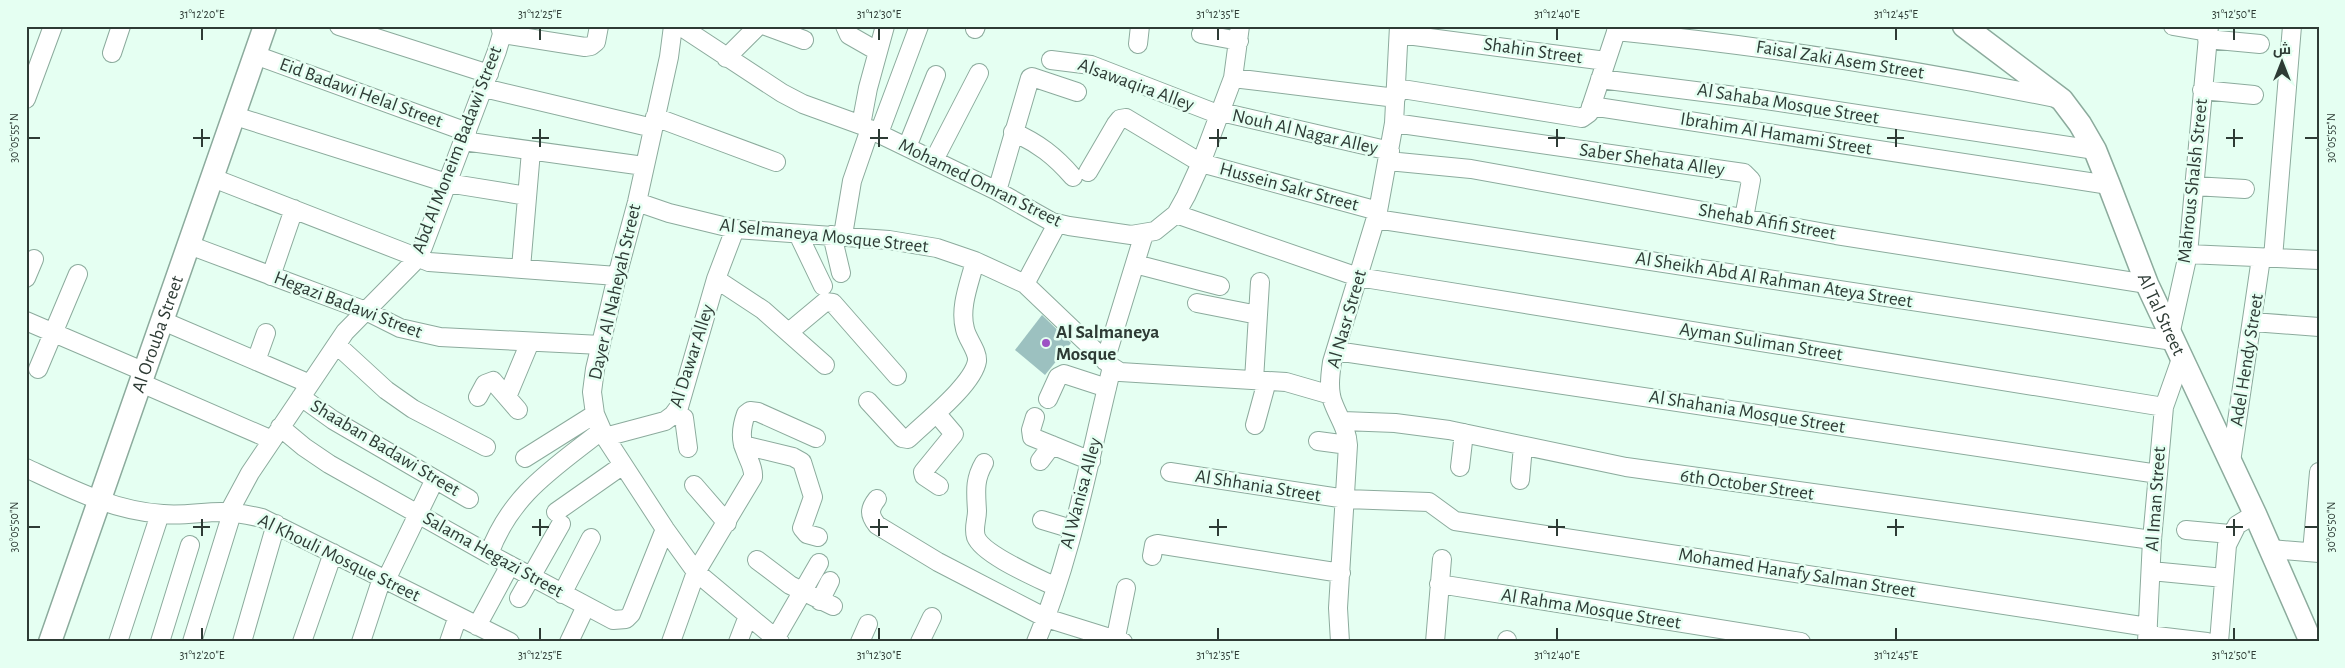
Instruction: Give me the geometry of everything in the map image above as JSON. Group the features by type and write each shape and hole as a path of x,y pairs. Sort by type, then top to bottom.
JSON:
{"street":[{"path":"26,99 54,26"},
{"path":"112,53 121,26"},
{"name":"Al Orouba Street","path":"50,642 265,26"},
{"path":"340,26 486,81 654,123 776,162"},
{"name":"Dayer Al Naheyah Street","path":"673,26 673,39 637,202 601,345 592,392 595,414 603,434 665,529 696,572 778,640"},
{"name":"Mohamed Omran Street","path":"680,26 760,81 803,104 870,129 1063,225 1124,235 1144,234"},
{"path":"726,58 758,26"},
{"path":"766,26 804,40"},
{"path":"845,26 849,34 877,51"},
{"path":"870,129 877,51 885,26"},
{"path":"841,273 837,235 852,181 870,129 919,26"},
{"name":"Al Tal Street","path":"1964,26 2062,100 2080,124 2095,150 2147,284 2255,514 2311,642"},
{"path":"2173,26 2260,44"},
{"name":"Adel Hendy Street","path":"2231,462 2253,322 2267,258 2292,26"},
{"path":"1589,111 1617,29"},
{"name":"Faisal Zaki Asem Street","path":"1617,29 1886,66 2062,100"},
{"path":"501,30 585,47 591,46 596,42 599,31"},
{"name":"Abd Al Moneim Badawi Street","path":"192,642 230,513 242,486 348,328 417,257 423,248 486,81 501,30"},
{"name":"Shahin Street","path":"1399,30 1606,61"},
{"name":"Al Nasr Street","path":"1340,642 1338,608 1348,445 1342,421 1331,395 1330,375 1377,215 1389,156 1394,123 1399,30"},
{"name":"Mahrous Shalsh Street","path":"2175,345 2188,254 2208,32"},
{"path":"1144,234 1155,231 1176,214 1201,163 1232,78 1239,34 1201,34"},
{"name":"Eid Badawi Helal Street","path":"255,55 465,137 530,151 644,166"},
{"name":"Alsawaqira Alley","path":"1051,60 1091,65 1220,114"},
{"path":"934,160 979,73"},
{"path":"907,147 936,75"},
{"path":"997,191 1030,78 1032,77 1077,92"},
{"name":"Ibrahim Al Hamami Street","path":"1232,78 1396,93 1582,118 1589,111 2109,185"},
{"name":"Al Sahaba Mosque Street","path":"1600,79 1759,99 2095,150"},
{"path":"2202,90 2254,95"},
{"name":"Nouh Al Nagar Alley","path":"1220,114 1389,156"},
{"path":"235,116 447,183 527,196"},
{"name":"Hussein Sakr Street","path":"1014,132 1036,142 1081,175 1116,124 1120,119 1126,118 1201,163 1377,215"},
{"name":"Saber Shehata Alley","path":"1394,123 1744,173 1751,180 1744,218"},
{"path":"522,268 530,151"},
{"name":"Shehab Afifi Street","path":"1389,156 1836,235 2147,284"},
{"path":"213,178 434,262 617,276"},
{"path":"2194,186 2245,189"},
{"name":"Al Selmaneya Mosque Street","path":"637,202 677,216 735,229 837,235 889,240 937,248 975,261 1025,284 1108,364 1120,372 1286,382 1331,395"},
{"path":"271,276 294,209"},
{"name":"Ayman Suliman Street","path":"1176,214 1358,277 2164,407"},
{"name":"Al Sheikh Abd Al Rahman Ateya Street","path":"1377,215 2175,345"},
{"path":"1025,284 1063,225"},
{"name":"Al Dawar Alley","path":"603,434 665,421 673,415 679,406 716,280 735,229"},
{"path":"798,234 824,286"},
{"name":"Al Wanisa Alley","path":"1036,642 1056,588 1091,461 1107,388 1108,364 1144,234"},
{"name":"Hegazi Badawi Street","path":"189,245 366,311 400,328 420,334 440,337 601,345"},
{"path":"2188,254 2319,260"},
{"path":"26,278 34,259"},
{"path":"868,401 905,439 937,414 957,392 976,363 976,354 965,330 963,320 963,309 975,261"},
{"path":"1135,264 1220,286"},
{"path":"38,369 78,274"},
{"path":"716,280 763,310 825,365"},
{"path":"1255,425 1260,380 1258,315 1260,282"},
{"path":"789,332 825,302 833,303 897,376"},
{"path":"1197,303 1258,315"},
{"name":"Salama Hegazi Street","path":"26,321 53,332 143,378 276,434 489,554 613,620 626,620 631,614 665,529"},
{"name":"Shaaban Badawi Street","path":"163,321 256,361 305,391 333,420 469,499"},
{"path":"2253,322 2319,327"},
{"path":"256,361 266,333"},
{"path":"478,397 485,384 490,381 495,383 513,404 530,342"},
{"path":"337,345 386,390 413,409 486,447"},
{"name":"Al Iman Street","path":"2147,635 2152,540 2164,407 2175,345"},
{"name":"Al Shahania Mosque Street","path":"1336,351 2158,474"},
{"path":"1048,399 1058,377 1064,374 1107,388"},
{"path":"671,642 696,572 753,477 752,467 743,445 745,418 750,411 758,412 816,438"},
{"path":"525,458 595,414"},
{"path":"937,414 954,434 923,472 924,476 939,486"},
{"path":"673,415 684,420 688,448"},
{"path":"1035,417 1031,430 1032,437 1091,461"},
{"name":"6th October Street","path":"1342,421 1395,423 1464,433 1564,456 1661,473 2152,540"},
{"path":"1460,467 1464,433"},
{"path":"489,554 502,523 522,496 603,434"},
{"path":"1318,441 1348,445"},
{"path":"743,445 798,458 802,462 813,497 802,528 807,534 818,537"},
{"path":"1040,461 1052,445"},
{"path":"1520,480 1523,446"},
{"path":"984,463 978,474 975,487 977,512 974,526 977,539 989,553 1056,588"},
{"path":"519,598 531,577 558,518 623,465"},
{"name":"Al Khouli Mosque Street","path":"26,468 100,502 132,510 160,514 230,513 262,518 510,642"},
{"name":"Al Shhania Street","path":"1170,472 1346,499 1429,502 1436,505 1448,517"},
{"path":"2271,549 2315,552 2319,472"},
{"path":"361,642 384,579 435,479"},
{"path":"694,485 727,523"},
{"path":"877,499 871,507 871,517 877,525 938,562 1046,618 1118,641 1126,588"},
{"path":"118,642 160,514"},
{"path":"2219,642 2226,545 2230,534 2237,526 2255,514"},
{"name":"Mohamed Hanafy Salman Street","path":"1448,517 1463,522 2147,635 2207,642"},
{"path":"1042,520 1072,529"},
{"path":"242,642 276,524"},
{"path":"2186,530 2230,534"},
{"path":"562,594 591,538"},
{"path":"1152,556 1154,545 1157,544 1341,574"},
{"path":"160,642 190,545"},
{"path":"302,642 333,553"},
{"path":"1435,642 1442,559"},
{"path":"757,560 802,592 826,603 830,581"},
{"path":"778,640 819,562"},
{"path":"477,626 510,565"},
{"path":"2151,571 2224,578"},
{"name":"Al Rahma Mosque Street","path":"1439,584 1801,642"},
{"path":"569,642 586,606"},
{"path":"449,642 458,616"},
{"path":"738,642 748,616"},
{"path":"920,642 932,618"},
{"path":"860,642 868,624"}],"building":[{"name":"Al Salmaneya Mosque","path":"1042,315 1071,343 1045,375 1015,350"}],"place":[{"name":"Al Salmaneya Mosque","path":"1046,343"}]}
